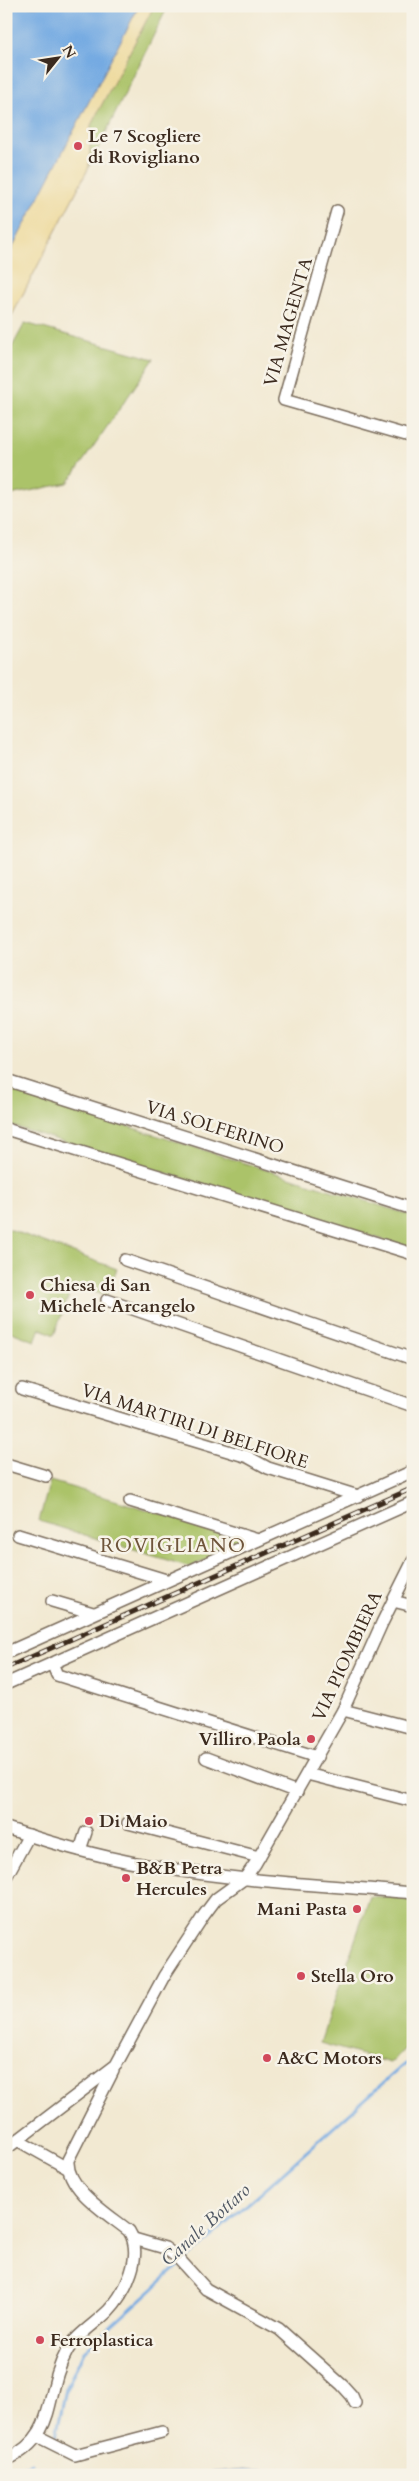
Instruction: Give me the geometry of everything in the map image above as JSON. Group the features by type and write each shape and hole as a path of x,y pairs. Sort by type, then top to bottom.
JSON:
{"street":[{"name":"VIA MAGENTA","path":"337,211 284,400 413,438"},
{"name":"VIA SOLFERINO","path":"6,1080 413,1209"},
{"path":"6,1129 413,1254"},
{"path":"125,1260 413,1359"},
{"path":"107,1300 413,1406"},
{"name":"VIA MARTIRI DI BELFIORE","path":"22,1389 248,1458 268,1468 358,1496"},
{"path":"6,1464 46,1476"},
{"path":"6,1653 166,1580 413,1472"},
{"path":"130,1501 258,1540"},
{"path":"6,1684 413,1502"},
{"path":"18,1535 166,1580"},
{"name":"VIA PIOMBIERA","path":"67,2168 68,2160 164,1976 204,1915 223,1893 245,1878 260,1857 317,1757 343,1710 392,1601 413,1560"},
{"path":"52,1601 93,1613"},
{"path":"392,1601 413,1606"},
{"path":"52,1663 58,1675 317,1757"},
{"path":"343,1710 413,1728"},
{"path":"206,1758 297,1792"},
{"path":"307,1774 413,1801"},
{"path":"128,1823 260,1857"},
{"path":"6,1828 80,1850 165,1869 413,1893"},
{"path":"80,1850 86,1832"},
{"path":"6,1877 28,1835"},
{"name":"VIA PIOMBIERA","path":"6,2149 116,2065"},
{"path":"6,2460 36,2436 45,2425 51,2407 54,2386 67,2351 73,2342 116,2302 135,2259 134,2239 129,2231 76,2186 67,2168 17,2140"},
{"path":"134,2239 165,2248 177,2257 206,2289 266,2320 293,2340 342,2384 355,2403"},
{"path":"36,2436 75,2455 162,2432"}],"green space":[{"path":"154,6 168,6 89,167 91,125"},
{"path":"25,323 154,359 68,483 15,494 6,498 6,358"},
{"path":"6,1088 413,1216 413,1249 6,1124"},
{"path":"6,1228 117,1269 106,1296 73,1285 54,1335 40,1328 35,1341 6,1330"},
{"path":"50,1481 250,1540 190,1567 39,1521"},
{"path":"370,1896 413,1899 413,2041 390,2063 320,2043"}],"sand":[{"name":"Le 7 Scogliere di Rovigliano","path":"139,6 154,6 91,125 89,167 6,327 6,260"}],"water":[{"path":"6,6 139,6 6,260"},
{"path":"244,2469 333,2475 186,2475"}],"waterway":[{"name":"Canale Bottaro","path":"184,2261 401,2067 413,2060"},
{"name":"Canale Bottaro","path":"56,2436 66,2389 84,2351 179,2265"},
{"name":"Canale Bottaro","path":"6,2472 32,2463"}],"railway":[{"path":"6,1668 413,1488"}],"place":[{"name":"Le 7 Scogliere di Rovigliano","path":"78,146"},
{"name":"Chiesa di San Michele Arcangelo","path":"30,1295"},
{"name":"Villiro Paola","path":"311,1739"},
{"name":"Di Maio","path":"89,1821"},
{"name":"B&B Petra Hercules","path":"126,1878"},
{"name":"Mani Pasta","path":"357,1909"},
{"name":"Stella Oro","path":"301,1976"},
{"name":"A&C Motors","path":"267,2058"},
{"name":"Ferroplastica","path":"40,2340"}],"district":[{"name":"ROVIGLIANO","path":"173,1545"}]}
